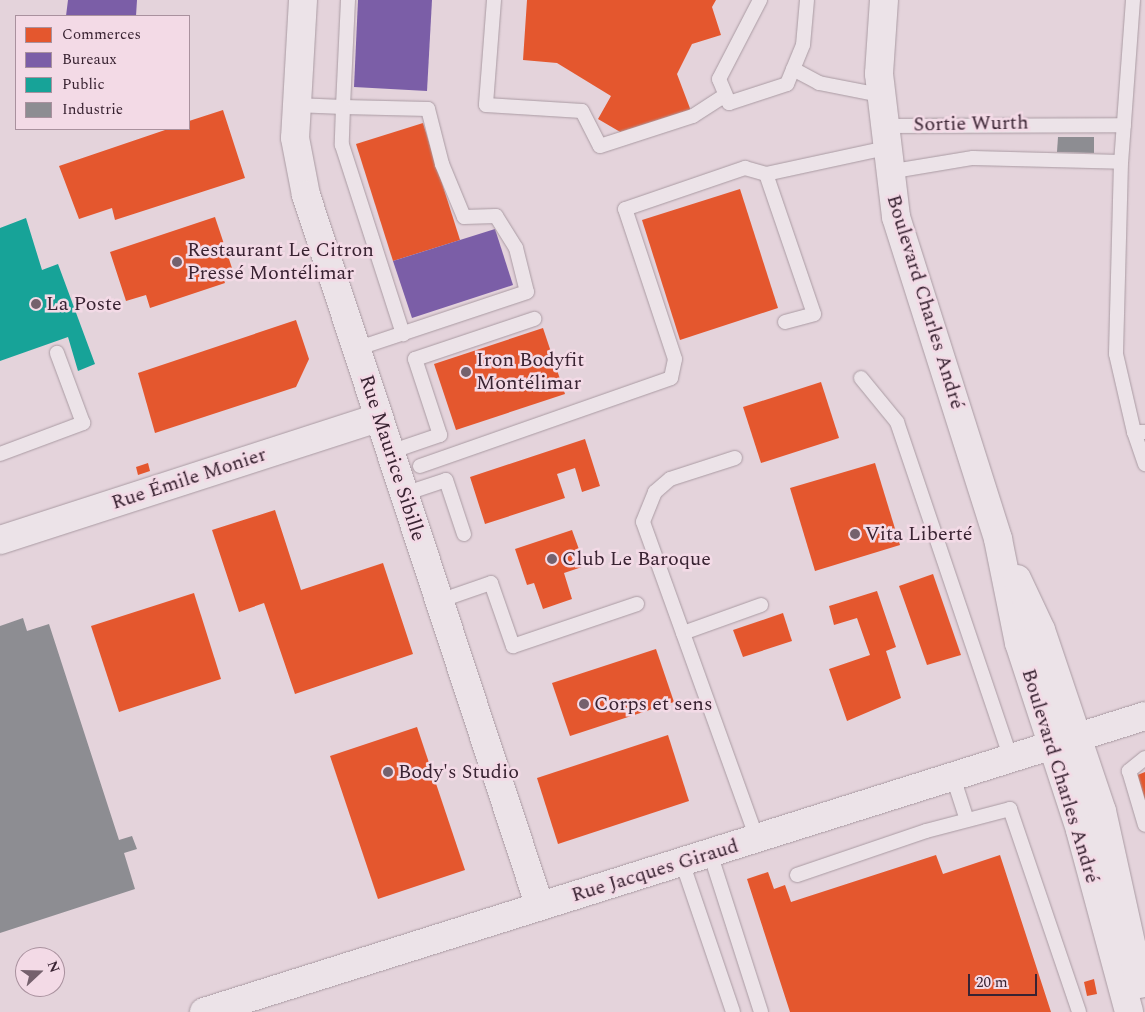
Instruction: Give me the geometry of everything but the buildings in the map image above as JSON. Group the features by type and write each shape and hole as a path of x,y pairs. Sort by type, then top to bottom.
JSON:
{"street":[{"name":"Rue Maurice Sibille","path":"303,0 295,105 297,158 306,195 540,907"},
{"name":"Boulevard Charles André","path":"884,0 881,95 886,149 896,217 998,538 1019,643 1102,811 1136,928 1145,999"},
{"name":"Rue Émile Monier","path":"0,540 378,418"},
{"name":"Boulevard Charles André","path":"998,538 1041,630 1129,1012"},
{"name":"Rue Jacques Giraud","path":"204,1012 1145,716"}],"lane":[{"path":"348,0 342,144 404,334"},
{"path":"494,0 486,105 582,112 600,146 693,116 725,95"},
{"path":"760,0 719,79 729,103 787,84 803,45 807,0"},
{"path":"1133,0 1121,162 1116,354 1140,432 1145,464"},
{"path":"793,69 819,83 881,95"},
{"path":"295,105 428,109 442,164 464,217 496,216 516,248 527,292 356,349"},
{"name":"Sortie Wurth","path":"886,149 1058,122 1124,125"},
{"path":"420,466 671,378 675,359 625,209 745,168 766,174 886,149 973,158 1121,162"},
{"path":"766,174 814,314 785,322"},
{"path":"390,452 440,435 414,358 534,320"},
{"path":"0,454 83,423 57,353"},
{"path":"861,378 897,422 1011,758"},
{"path":"735,458 670,479 654,492 643,522 757,839"},
{"path":"404,494 446,480 464,534"},
{"path":"439,601 491,583 512,646 637,604"},
{"path":"683,633 761,605"},
{"path":"1145,758 1129,771 1145,825"},
{"path":"953,777 967,820"},
{"path":"797,875 967,820 1010,809 1079,1012"},
{"path":"710,854 761,1012"},
{"path":"682,862 733,1012"}],"place":[{"name":"Restaurant Le Citron Pressé Montélimar","path":"177,262"},
{"name":"La Poste","path":"36,304"},
{"name":"Iron Bodyfit Montélimar","path":"466,372"},
{"name":"Vita Liberté","path":"855,534"},
{"name":"Club Le Baroque","path":"552,559"},
{"name":"Corps et sens","path":"584,704"},
{"name":"Body's Studio","path":"388,772"}]}
